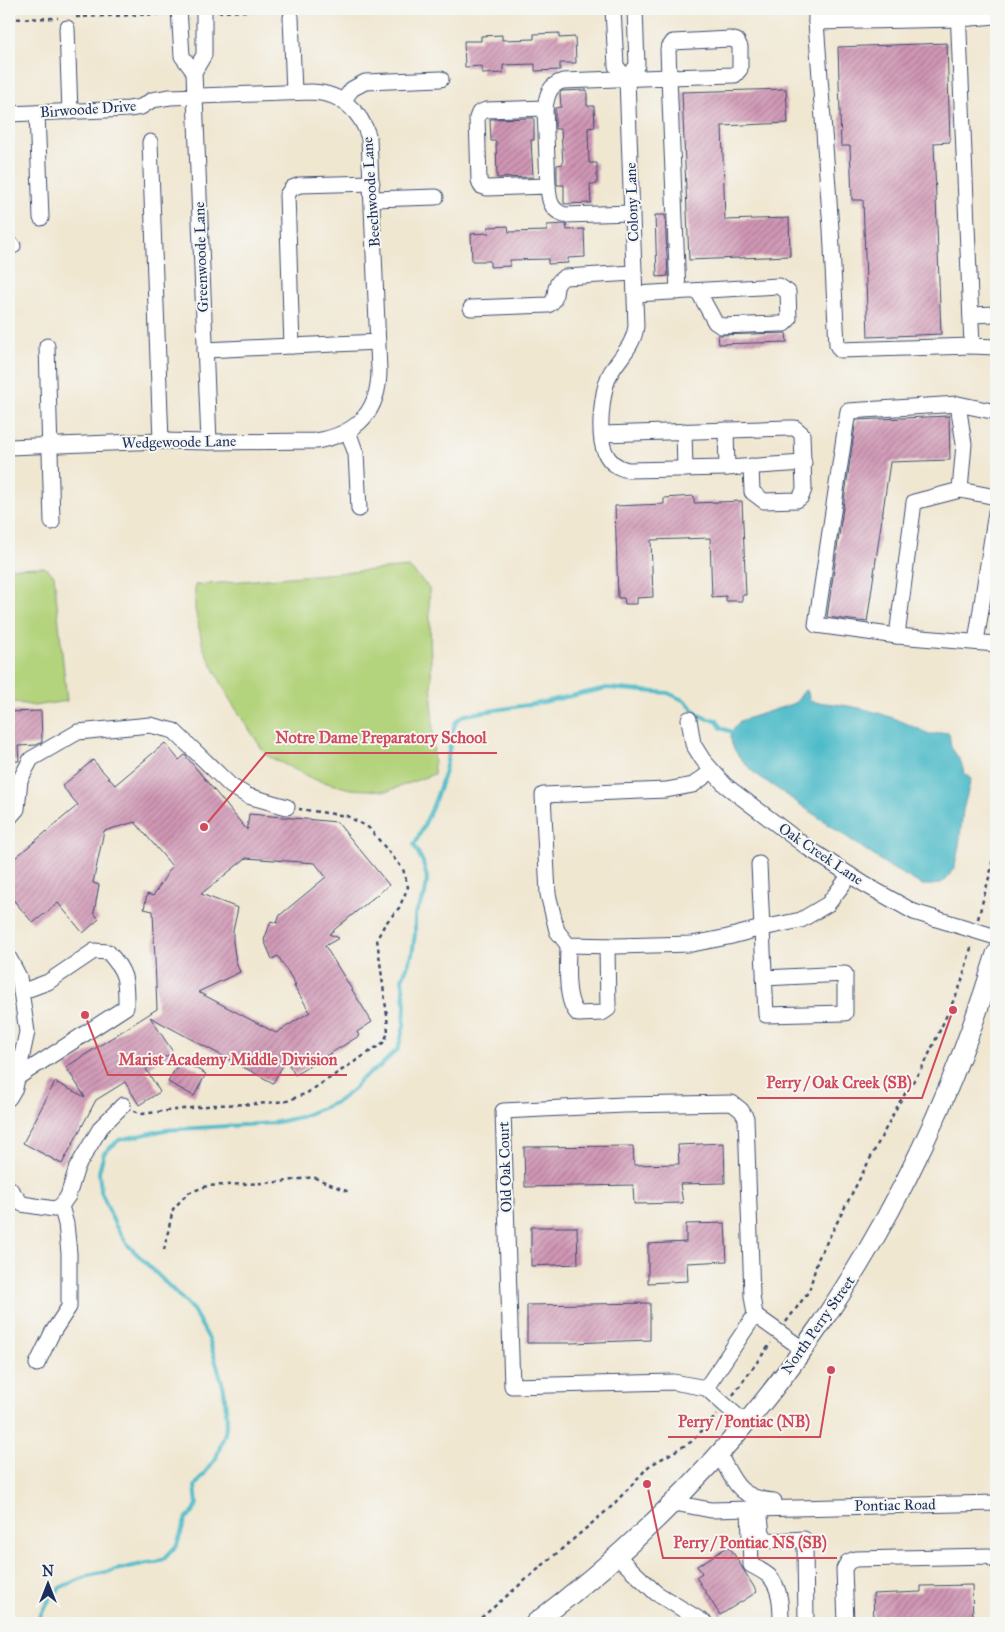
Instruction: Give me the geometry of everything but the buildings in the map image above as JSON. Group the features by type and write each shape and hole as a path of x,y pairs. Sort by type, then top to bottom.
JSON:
{"main road":[{"name":"North Perry Street","path":"544,1621 674,1503 719,1454 804,1350 870,1248 917,1160 957,1070 976,1020 996,954"}],"street":[{"name":"Colony Lane","path":"613,9 616,66 627,79"},
{"name":"Colony Lane","path":"602,434 602,404 606,386 612,371 632,342 636,326 627,79 637,65 635,9"},
{"name":"Greenwoode Lane","path":"180,11 182,56 194,72"},
{"name":"Greenwoode Lane","path":"204,11 204,55 194,72 209,442"},
{"path":"292,12 294,92"},
{"path":"959,14 972,346"},
{"path":"996,16 959,14 816,15 831,228 836,345 840,350 996,347"},
{"path":"69,21 70,112"},
{"path":"632,213 564,215 555,210 551,204 548,186 545,108 549,91 558,82 627,79 669,77 735,74 740,69 739,43 734,39 673,42 668,49 669,77 678,292"},
{"path":"343,101 352,88 364,82 441,79"},
{"name":"Beechwoode Lane","path":"195,96 322,92 343,101 356,112 367,130 373,199 379,379 376,396 368,412 348,431"},
{"name":"Birwoode Drive","path":"9,114 129,109 141,106 152,100 195,96"},
{"path":"545,108 486,110 479,113 477,118 479,180 481,186 487,188 548,186"},
{"path":"37,113 42,218"},
{"path":"150,142 161,441"},
{"path":"292,346 287,194 292,188 297,186 372,183"},
{"path":"373,199 436,197"},
{"path":"471,308 548,305 555,299 556,284 565,277 634,273"},
{"path":"635,294 718,289 783,287 789,296 789,318 784,324 721,326 715,322 698,291"},
{"path":"971,316 996,314"},
{"path":"205,350 378,342"},
{"path":"48,346 52,522"},
{"path":"958,404 964,444 960,490"},
{"path":"996,412 958,404 848,411 816,625 897,636 996,644"},
{"path":"751,466 752,492 764,501 797,500 804,493 804,463 802,434 795,428 602,434 602,443 607,456 614,464 623,469 727,468 751,466 804,463"},
{"path":"726,430 727,468"},
{"path":"348,431 356,454 359,509"},
{"name":"Wedgewoode Lane","path":"9,447 161,441 316,440 335,437 348,431"},
{"path":"684,431 685,469"},
{"path":"897,636 914,502 960,490 996,496"},
{"path":"976,642 996,512"},
{"name":"Oak Creek Lane","path":"689,719 693,744 712,771 725,785 808,848 914,912 996,938"},
{"path":"9,818 17,809 20,780 31,759 78,732 150,725 174,731 231,786 248,796 288,807"},
{"path":"607,946 608,1009 602,1013 578,1014 574,1010 569,995 568,945 557,931 548,894 543,795 666,790 693,785 712,771"},
{"path":"759,864 761,928 766,1015 845,1013 845,974 764,978"},
{"path":"568,945 692,944 801,920 828,904 850,875"},
{"path":"18,1077 126,1007 126,980 119,964 108,952 94,951 48,982 21,992"},
{"path":"9,958 19,977 27,1032 18,1077 15,1088 9,1098"},
{"name":"Old Oak Court","path":"706,1388 673,1382 512,1386 504,1110 732,1103 746,1118 752,1296 755,1315"},
{"path":"9,1188 22,1204 54,1209 61,1206 68,1196 77,1167 101,1126 123,1106"},
{"path":"37,1364 52,1333 70,1307 69,1253 66,1224 61,1206"},
{"path":"745,1423 706,1388 755,1315 804,1350"},
{"name":"Pontiac Road","path":"719,1454 744,1494 775,1501 794,1508"},
{"name":"Pontiac Road","path":"674,1503 711,1510 996,1503"},
{"path":"754,1509 751,1565 769,1576 778,1592 781,1623"},
{"path":"754,1509 766,1539 774,1541 804,1539 806,1623"},
{"path":"617,1556 656,1593 705,1623"},
{"path":"846,1623 844,1569 848,1562 855,1559 989,1556 996,1561"}],"path":[{"path":"204,11 292,12 316,9"},
{"path":"9,19 69,21 180,11"},
{"path":"123,1106 142,1114 215,1105 287,1101 307,1092 383,1043 388,1033 387,1016 376,939 385,924 399,908 408,887 403,869 369,828 347,816 288,807"},
{"path":"474,1623 610,1507 649,1466 691,1442 725,1405 809,1291 818,1259 899,1103 926,1063 961,984 991,870 996,836"},
{"path":"164,1250 174,1209 188,1193 208,1186 281,1182 313,1177 349,1192"}],"green space":[{"path":"44,567 54,575 67,701 34,706 9,701 9,568"},
{"path":"409,567 429,588 434,774 388,791 350,789 313,779 266,755 230,700 203,647 195,609 195,585"}],"water":[{"path":"805,690 808,692 809,699 812,702 844,705 872,711 886,715 929,734 949,733 951,747 961,762 964,773 971,779 963,810 955,866 946,880 939,884 922,885 893,869 753,772 737,754 733,748 731,735 740,721 795,703"}],"waterway":[{"path":"36,1623 50,1598 61,1587 88,1576 157,1562 165,1558 177,1545 186,1518 193,1513 197,1504 195,1486 216,1458 225,1433 227,1419 224,1389 209,1339 193,1310 128,1245 115,1225 101,1191 99,1172 104,1153 119,1140 165,1130 273,1123 300,1117 337,1102 354,1089 360,1080 379,1067 398,1049 404,1026 405,1003 402,979 412,955 415,914 425,895 427,878 423,862 414,845 438,793 454,726 460,718 465,715 539,703 607,688 668,693 685,701 699,715 717,720 721,728 732,732"}],"place":[{"name":"Notre Dame Preparatory School","path":"204,827"},
{"name":"Perry / Oak Creek (SB)","path":"953,1010"},
{"name":"Marist Academy Middle Division","path":"85,1015"},
{"name":"Perry / Pontiac (NB)","path":"831,1370"},
{"name":"Perry / Pontiac NS (SB)","path":"647,1484"}]}
